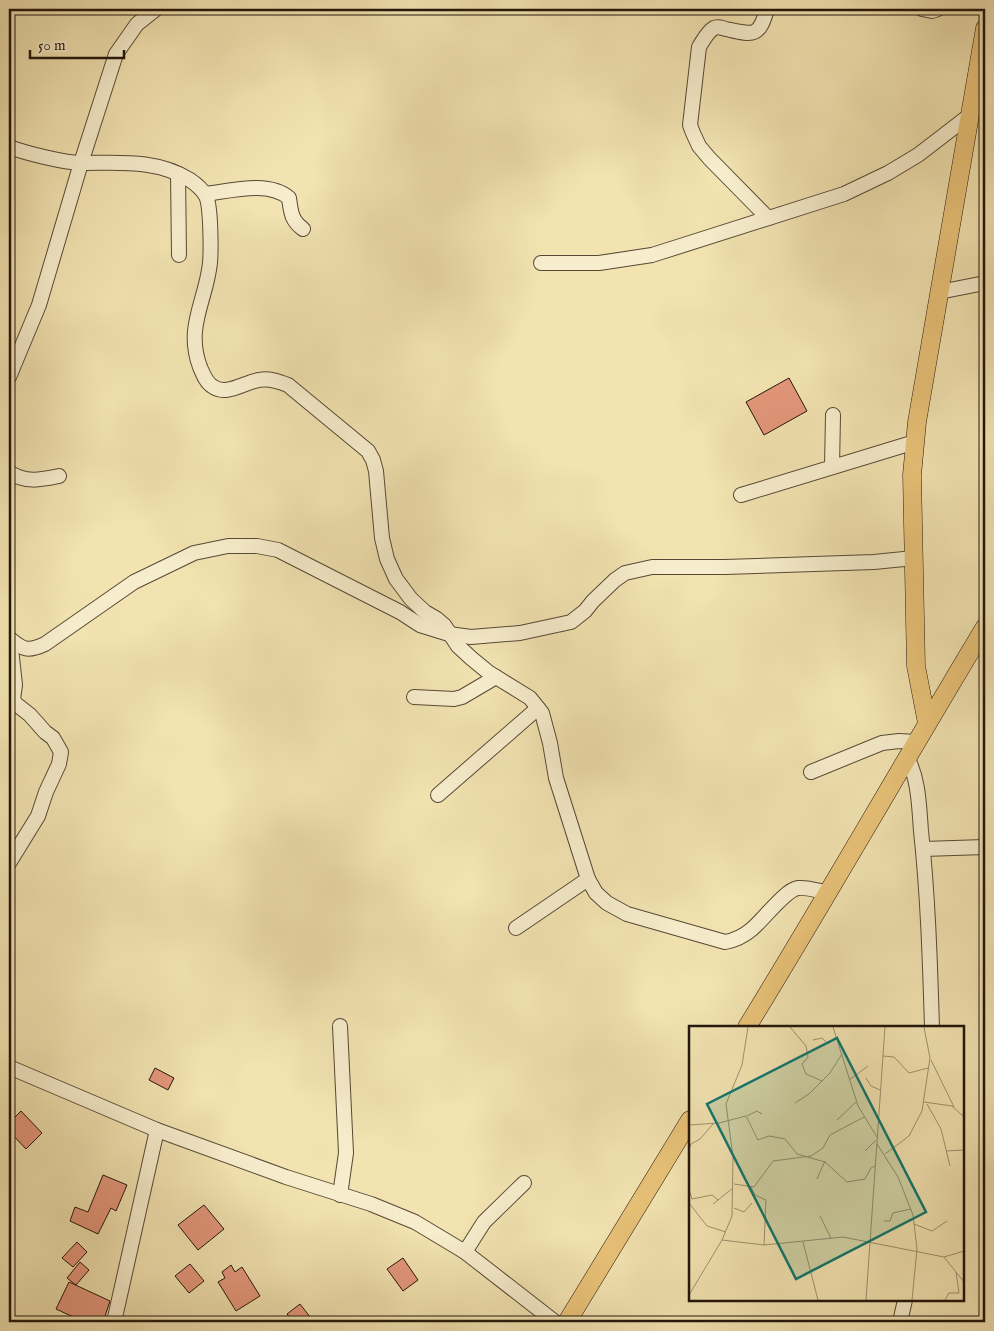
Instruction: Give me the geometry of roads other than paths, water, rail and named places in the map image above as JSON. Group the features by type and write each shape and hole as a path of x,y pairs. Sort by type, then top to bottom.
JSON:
{"main road":[{"path":"928,722 916,666 912,475 918,412 985,28"},
{"path":"748,1026 829,893 911,749 985,627"},
{"path":"567,1322 689,1122"}],"street":[{"path":"9,377 39,305 116,54 137,24 156,9"},
{"path":"767,9 761,27 756,32 746,33 718,27 712,29 699,47 690,125 699,146 768,218"},
{"path":"922,9 932,11 938,9"},
{"path":"541,263 599,263 652,255 844,194 888,173 918,155 970,114"},
{"path":"9,147 20,151 81,163 105,162 159,166 190,180 205,194 208,202 210,264 195,325 194,340 196,356 203,375 210,385 218,390 228,390 256,380 267,379 288,385 368,451 376,471 382,538 396,579 412,599 444,625 449,634 471,658 496,677 530,698 542,713 550,743 556,778 588,879 596,893 607,903 627,914 725,942 737,940 752,930 770,910 796,888 829,893"},
{"path":"178,174 179,256"},
{"path":"205,194 262,188 283,193 289,198 291,216 295,223 303,229"},
{"path":"939,292 985,283"},
{"path":"832,467 833,415"},
{"path":"740,495 915,442"},
{"path":"9,472 25,480 59,476"},
{"path":"9,639 20,647 32,650 45,644 134,582 194,553 228,546 257,546 278,550 308,567 400,612 420,625 449,634 471,637 520,633 571,622 585,611 615,580 625,573 652,566 725,567 874,562 914,558"},
{"path":"9,639 14,685 13,700 53,738 60,752 59,764 46,792 38,816 9,863"},
{"path":"414,696 454,699 462,697 496,677"},
{"path":"438,795 538,708"},
{"path":"811,772 882,743 899,741 911,749 923,849 930,951 932,1026"},
{"path":"923,849 985,847"},
{"path":"516,928 588,879"},
{"path":"340,1026 346,1154 340,1194"},
{"path":"9,1067 157,1130 286,1177 370,1204 415,1222 465,1252 555,1322"},
{"path":"114,1322 157,1130"},
{"path":"465,1252 484,1222 524,1183"},
{"path":"900,1322 905,1301"}]}
